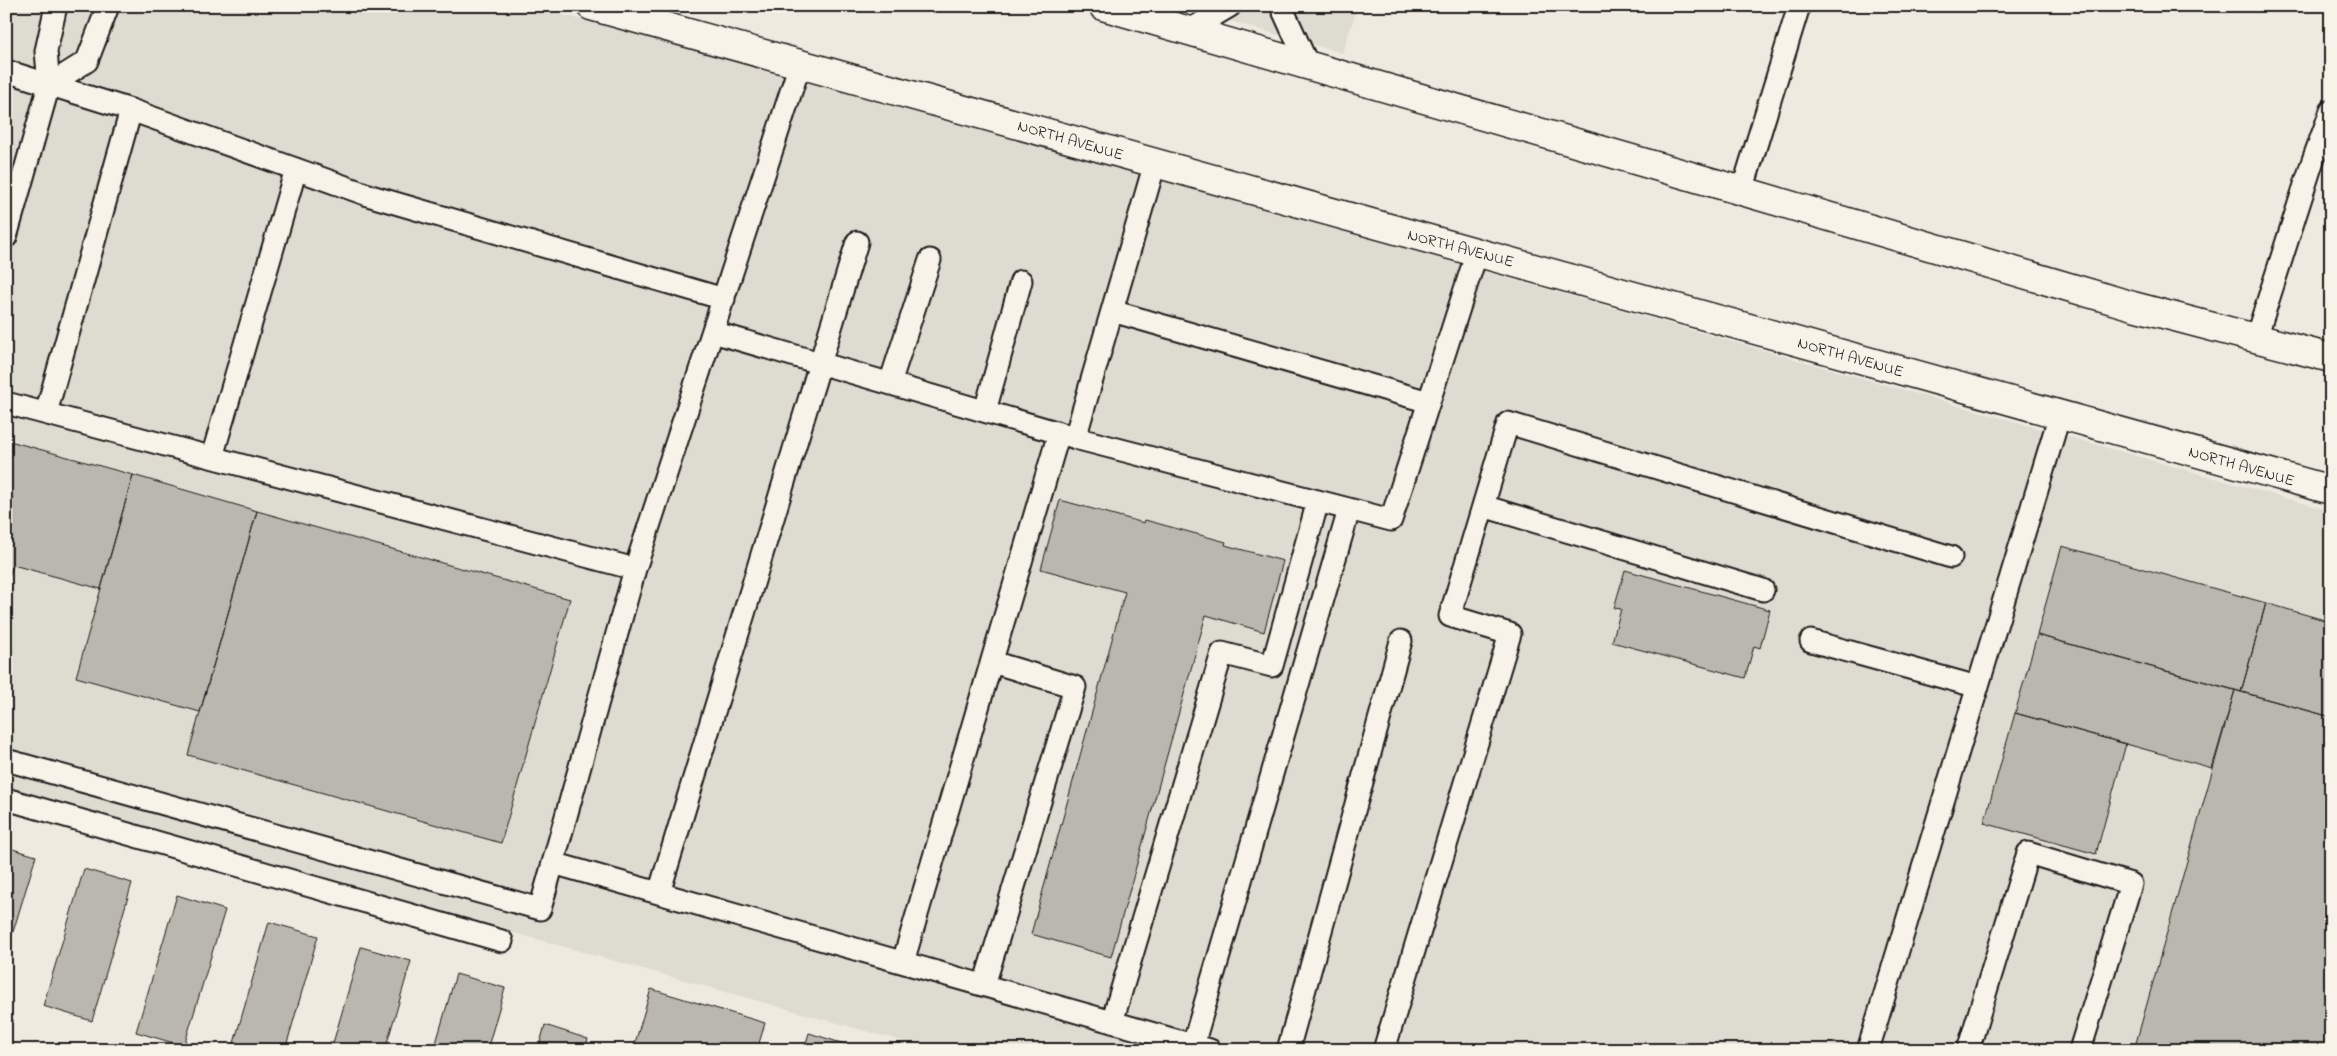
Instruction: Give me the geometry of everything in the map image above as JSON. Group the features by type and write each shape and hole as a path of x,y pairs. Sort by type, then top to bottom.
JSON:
{"main road":[{"name":"NORTH AVENUE","path":"591,6 2331,490"},
{"path":"1103,6 2133,306 2331,358"}],"lane":[{"path":"6,236 49,85 46,51 56,6"},
{"path":"49,85 88,61 108,6"},
{"path":"1188,31 1230,6"},
{"path":"1282,6 1308,66"},
{"path":"1742,191 1799,6"},
{"path":"6,760 540,909 636,569 800,64"},
{"path":"6,71 132,110 371,196 724,298"},
{"path":"46,413 132,110"},
{"path":"2256,338 2313,160 2331,111"},
{"path":"903,962 992,662 1067,436 1112,311 1155,162"},
{"path":"212,456 296,169"},
{"path":"659,893 857,242"},
{"path":"713,332 1067,436 1391,520 1477,252"},
{"path":"890,383 930,260"},
{"path":"984,411 1021,281"},
{"path":"1112,311 1429,402"},
{"path":"6,403 636,569"},
{"path":"1868,1050 2060,414"},
{"path":"1384,1050 1510,634 1450,616 1508,423 1951,557"},
{"path":"1112,1022 1222,653 1272,666 1318,501"},
{"path":"1483,506 1763,590"},
{"path":"553,863 1201,1047 1349,510"},
{"path":"1288,1050 1401,641"},
{"path":"1812,641 1978,687"},
{"path":"984,986 1075,687 992,662"},
{"path":"6,799 502,941"},
{"path":"1968,1050 2028,853 2131,884 2080,1050"}],"shaded area":[{"path":"6,6 530,6 815,82 2331,511 2331,1050 934,1050 6,791"},
{"path":"1177,6 1358,6 1342,53"}],"building":[{"path":"6,440 133,475 101,589 13,565 9,578 6,577"},
{"path":"133,475 257,511 200,712 76,677"},
{"path":"1060,500 1144,523 1145,520 1226,542 1225,545 1283,561 1264,632 1206,615 1111,957 1031,934 1125,592 1041,569"},
{"path":"257,511 570,599 501,843 188,755"},
{"path":"2062,546 2266,603 2241,692 2037,635"},
{"path":"1625,570 1770,610 1760,648 1754,646 1745,678 1612,642 1621,609 1614,608"},
{"path":"2266,603 2331,622 2331,717 2241,692"},
{"path":"2037,635 2235,690 2212,768 2015,713"},
{"path":"2235,690 2331,717 2331,1050 2134,1050"},
{"path":"2015,713 2126,744 2096,854 1984,823"},
{"path":"6,847 36,856 6,955"},
{"path":"84,869 132,883 92,1021 43,1006"},
{"path":"177,895 225,910 184,1046 136,1032"},
{"path":"269,922 318,936 285,1050 232,1050"},
{"path":"361,947 411,961 385,1050 331,1050"},
{"path":"456,974 505,988 487,1050 434,1050"},
{"path":"651,989 765,1023 757,1050 633,1050"},
{"path":"545,1025 588,1039 585,1050 538,1050"},
{"path":"809,1033 864,1050 804,1050"}]}
